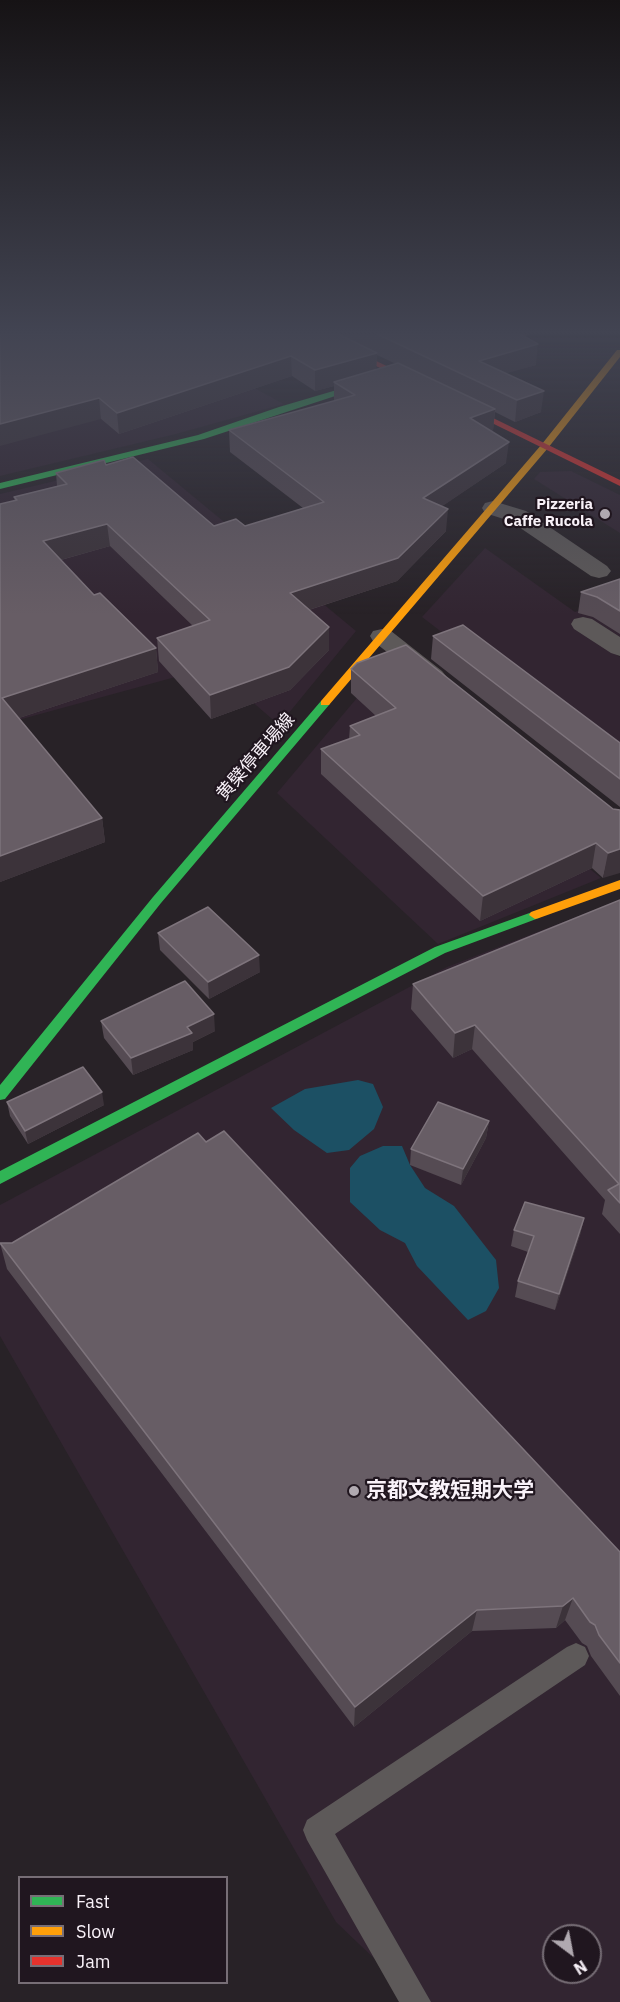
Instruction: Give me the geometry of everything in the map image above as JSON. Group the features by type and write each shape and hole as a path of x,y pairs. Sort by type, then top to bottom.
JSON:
{"main road":[{"path":"0,486 201,437 229,427"},
{"path":"507,427 620,483"},
{"name":"黄檗停車場線","path":"0,1095 157,900 560,427"},
{"path":"0,1178 440,950 620,884"}],"street":[{"path":"493,508 518,516 599,571"},
{"path":"583,624 620,648"},
{"path":"382,636 457,695"}],"lane":[{"path":"416,2002 317,1830 576,1656"}],"shaded area":[{"path":"0,427 200,427 176,434 0,476"},
{"path":"148,459 356,631 279,725 212,667 0,725 0,494"},
{"name":"Pizzeria Caffe Rucola","path":"571,471 620,495 620,533 534,479 540,472"},
{"path":"485,548 575,612 620,596 620,641 575,627 620,657 620,769 422,617"},
{"path":"367,686 601,878 438,944 277,793"},
{"name":"京都文教短期大学","path":"620,900 620,2002 414,2002 405,1988 336,1922 0,1336 0,1205 447,967"}],"water":[{"path":"358,1080 373,1084 383,1107 374,1129 349,1150 327,1153 294,1130 271,1108 305,1089"},
{"path":"383,1146 402,1146 410,1165 425,1188 454,1206 496,1260 499,1288 486,1311 468,1320 417,1266 405,1243 380,1230 350,1202 350,1168 360,1156"}],"building":[{"path":"238,427 485,427 509,442 423,498 448,509 398,558 290,593 329,627 289,667 210,695 157,638 210,620 107,524 43,541 94,595 100,593 156,648 2,698 102,818 0,856 0,504 17,500 14,497 67,484 56,473 104,460 106,465 133,457 214,526 236,519 245,526 324,502 229,430"},
{"path":"620,579 620,611 597,597 581,592"},
{"path":"463,625 620,743 620,779 433,636"},
{"path":"406,645 613,809 620,810 620,849 608,853 596,843 483,896 321,749 360,735 350,726 396,708 351,669 357,663"},
{"path":"620,900 620,1203 608,1190 619,1184 475,1025 455,1033 413,984"},
{"path":"208,907 259,955 208,982 158,933"},
{"path":"185,981 214,1014 187,1027 192,1033 131,1058 101,1021"},
{"path":"83,1067 102,1092 25,1131 7,1102"},
{"path":"438,1102 489,1121 463,1169 411,1149"},
{"path":"224,1131 620,1552 620,1663 599,1635 595,1625 590,1622 573,1598 563,1606 477,1610 355,1707 0,1243 12,1243 198,1133 206,1142"},
{"path":"525,1202 584,1218 559,1294 518,1281 534,1236 514,1230"}],"traffic: fast":[{"path":"0,486 201,437 229,427"},
{"path":"0,1095 157,900 325,703"},
{"path":"0,1178 440,950 535,915"}],"traffic: slow":[{"path":"325,703 560,427"},
{"path":"535,915 620,884"}],"traffic: jam":[{"path":"506,427 620,483"}],"place":[{"name":"Pizzeria Caffe Rucola","path":"605,514"},
{"name":"京都文教短期大学","path":"354,1491"}]}
